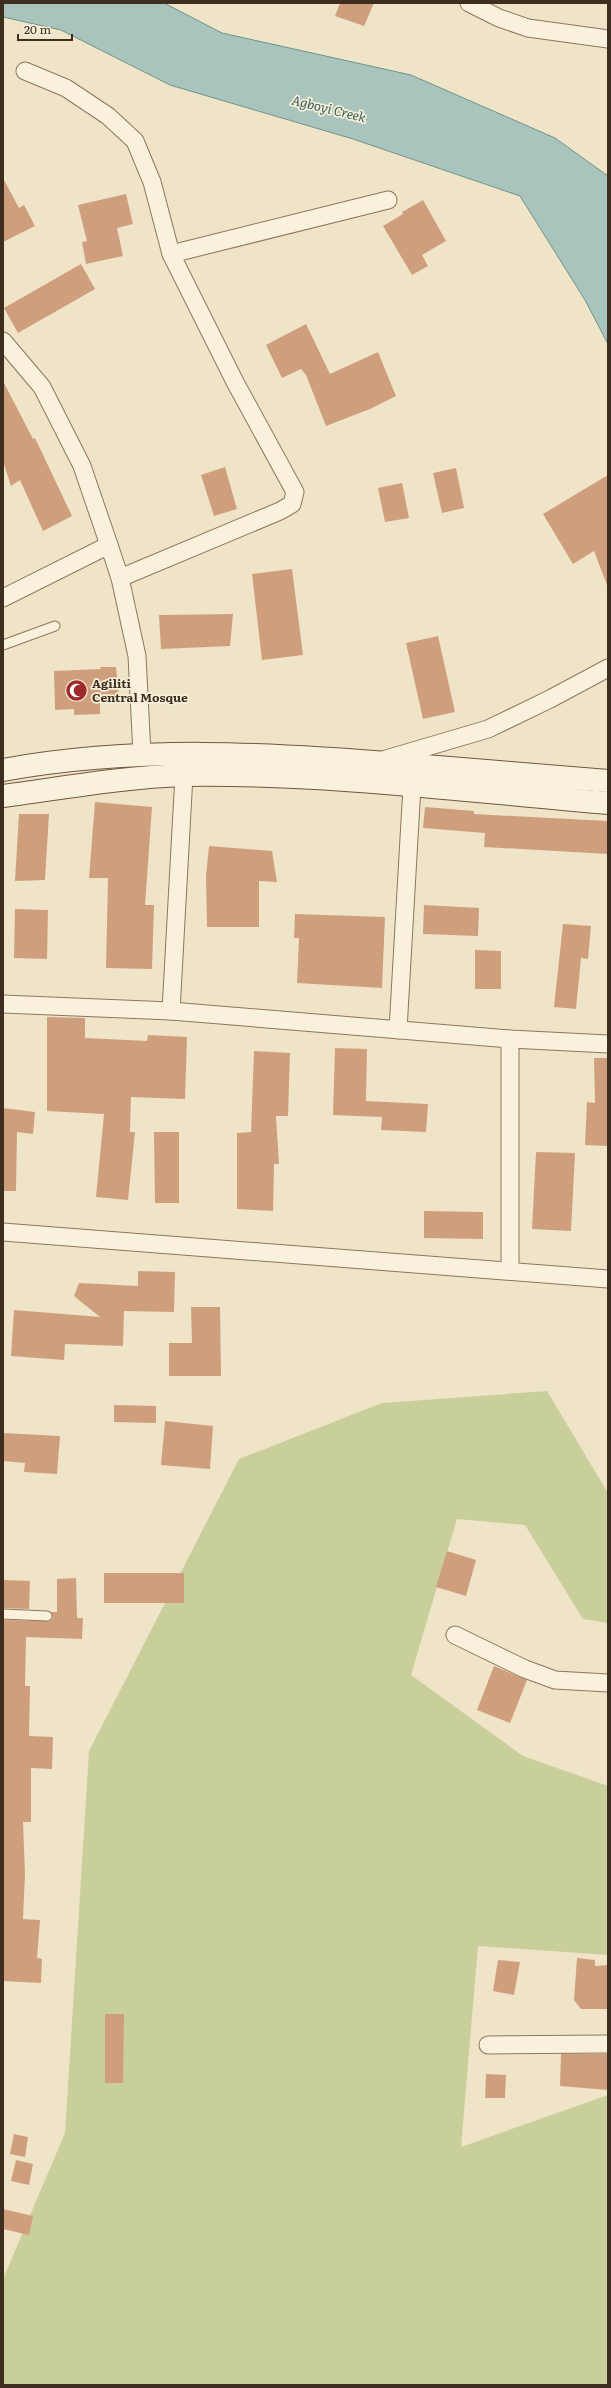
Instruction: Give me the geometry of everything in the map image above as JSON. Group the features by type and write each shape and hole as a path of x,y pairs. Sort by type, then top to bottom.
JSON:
{"street":[{"path":"469,3 498,18 528,28 608,39"},
{"path":"25,71 66,88 108,116 134,142 152,182 171,254 235,382 295,492 292,504 280,511 120,578"},
{"path":"171,254 388,200"},
{"path":"3,341 42,388 82,466 120,578 137,656 142,754"},
{"path":"3,598 109,546"},
{"path":"376,762 488,729 550,699 608,668"},
{"path":"3,770 142,754 235,754 376,762 608,781"},
{"path":"3,796 140,778 260,775 412,786 608,803"},
{"path":"171,1011 184,776"},
{"path":"398,1030 412,786"},
{"path":"3,1004 171,1011 510,1039 608,1044"},
{"path":"510,1039 510,1271"},
{"path":"3,1232 510,1271 608,1280"},
{"path":"454,1635 525,1669 555,1680 608,1683"},
{"path":"488,2045 608,2044"}],"lane":[{"path":"3,645 55,626"},
{"path":"3,1614 47,1616"}],"green space":[{"path":"547,1391 608,1493 608,1623 583,1619 525,1525 457,1519 411,1675 523,1756 608,1786 608,1955 478,1946 461,2147 608,2095 608,2385 3,2385 3,2279 65,2133 89,1751 239,1459 382,1403"}],"water":[{"name":"Agboyi Creek","path":"3,3 164,3 222,33 411,75 555,138 608,176 608,344 585,300 520,196 353,139 170,85 61,30 3,17"}],"building":[{"path":"340,3 374,3 364,26 335,16"},
{"path":"3,178 19,208 24,205 35,226 3,242"},
{"path":"126,194 133,224 117,228 123,256 86,264 82,242 87,241 78,205"},
{"path":"423,200 446,241 422,255 428,266 412,275 383,226 403,214 402,212"},
{"path":"81,264 95,289 18,333 4,308"},
{"path":"306,324 330,374 378,352 396,396 370,409 326,426 306,375 301,369 282,378 266,345"},
{"path":"3,381 33,439 35,438 72,516 43,531 20,480 11,486 3,461"},
{"path":"225,467 237,509 214,516 201,475"},
{"path":"456,468 464,508 442,513 433,473"},
{"path":"608,475 607,585 594,551 573,564 543,514"},
{"path":"402,483 409,518 385,522 378,488"},
{"path":"292,569 303,655 262,660 252,574"},
{"path":"233,614 230,646 161,649 159,615"},
{"path":"438,636 455,712 423,719 406,643"},
{"name":"Agiliti Central Mosque","path":"100,667 116,667 119,697 100,700 100,714 74,715 74,709 55,710 54,671 101,669"},
{"path":"95,802 152,807 145,905 154,905 152,969 106,968 108,878 89,878"},
{"path":"425,807 474,811 474,814 608,821 608,854 484,847 485,833 423,828"},
{"path":"19,814 49,814 45,880 15,881"},
{"path":"209,846 272,851 277,882 259,881 259,927 207,927 206,876"},
{"path":"424,905 479,908 478,936 423,934"},
{"path":"15,909 48,910 47,959 14,958"},
{"path":"295,914 385,917 382,988 297,983 299,938 294,938"},
{"path":"563,924 591,926 588,959 581,958 576,1009 554,1007"},
{"path":"475,950 501,951 501,989 475,989"},
{"path":"47,1017 85,1018 85,1038 147,1041 148,1035 187,1037 185,1099 131,1097 130,1132 135,1132 128,1200 96,1197 104,1114 47,1111"},
{"path":"335,1048 367,1049 366,1101 428,1104 426,1132 381,1130 382,1117 333,1115"},
{"path":"254,1051 290,1053 288,1116 276,1116 279,1164 274,1164 273,1211 237,1209 237,1133 251,1132"},
{"path":"594,1058 608,1058 608,1146 585,1145 587,1102 595,1103"},
{"path":"3,1108 35,1112 33,1134 17,1132 16,1191 3,1191"},
{"path":"154,1132 179,1132 179,1203 155,1203"},
{"path":"536,1152 575,1153 571,1231 532,1229"},
{"path":"424,1211 483,1212 483,1239 424,1238"},
{"path":"138,1271 175,1272 174,1312 124,1311 123,1346 65,1344 64,1360 11,1356 14,1310 100,1317 74,1296 79,1283 138,1286"},
{"path":"191,1307 220,1307 221,1376 169,1376 169,1343 192,1343"},
{"path":"114,1405 156,1406 156,1423 114,1422"},
{"path":"165,1421 213,1426 210,1469 161,1465"},
{"path":"3,1433 60,1436 57,1474 24,1472 25,1463 3,1461"},
{"path":"447,1551 476,1560 466,1596 436,1587"},
{"path":"104,1573 184,1573 184,1603 104,1603"},
{"path":"76,1578 77,1618 83,1618 82,1639 26,1637 25,1686 30,1686 29,1736 53,1737 52,1769 31,1768 31,1822 23,1822 25,1874 23,1919 40,1920 37,1958 42,1959 41,1983 3,1981 3,1620 50,1621 53,1617 51,1612 57,1612 57,1579"},
{"path":"3,1580 30,1581 29,1609 3,1608"},
{"path":"494,1666 527,1680 510,1723 477,1710"},
{"path":"577,1958 595,1960 595,1966 608,1965 608,2009 581,2009 574,2000"},
{"path":"498,1960 520,1962 514,1995 493,1991"},
{"path":"105,2014 124,2014 123,2083 105,2083"},
{"path":"561,2054 608,2054 608,2090 560,2086"},
{"path":"486,2074 506,2075 505,2098 485,2098"},
{"path":"14,2134 28,2137 25,2157 10,2154"},
{"path":"16,2160 33,2164 29,2185 11,2181"},
{"path":"3,2209 33,2216 29,2235 3,2229"}],"place":[{"name":"Agiliti Central Mosque","path":"77,690"}]}
